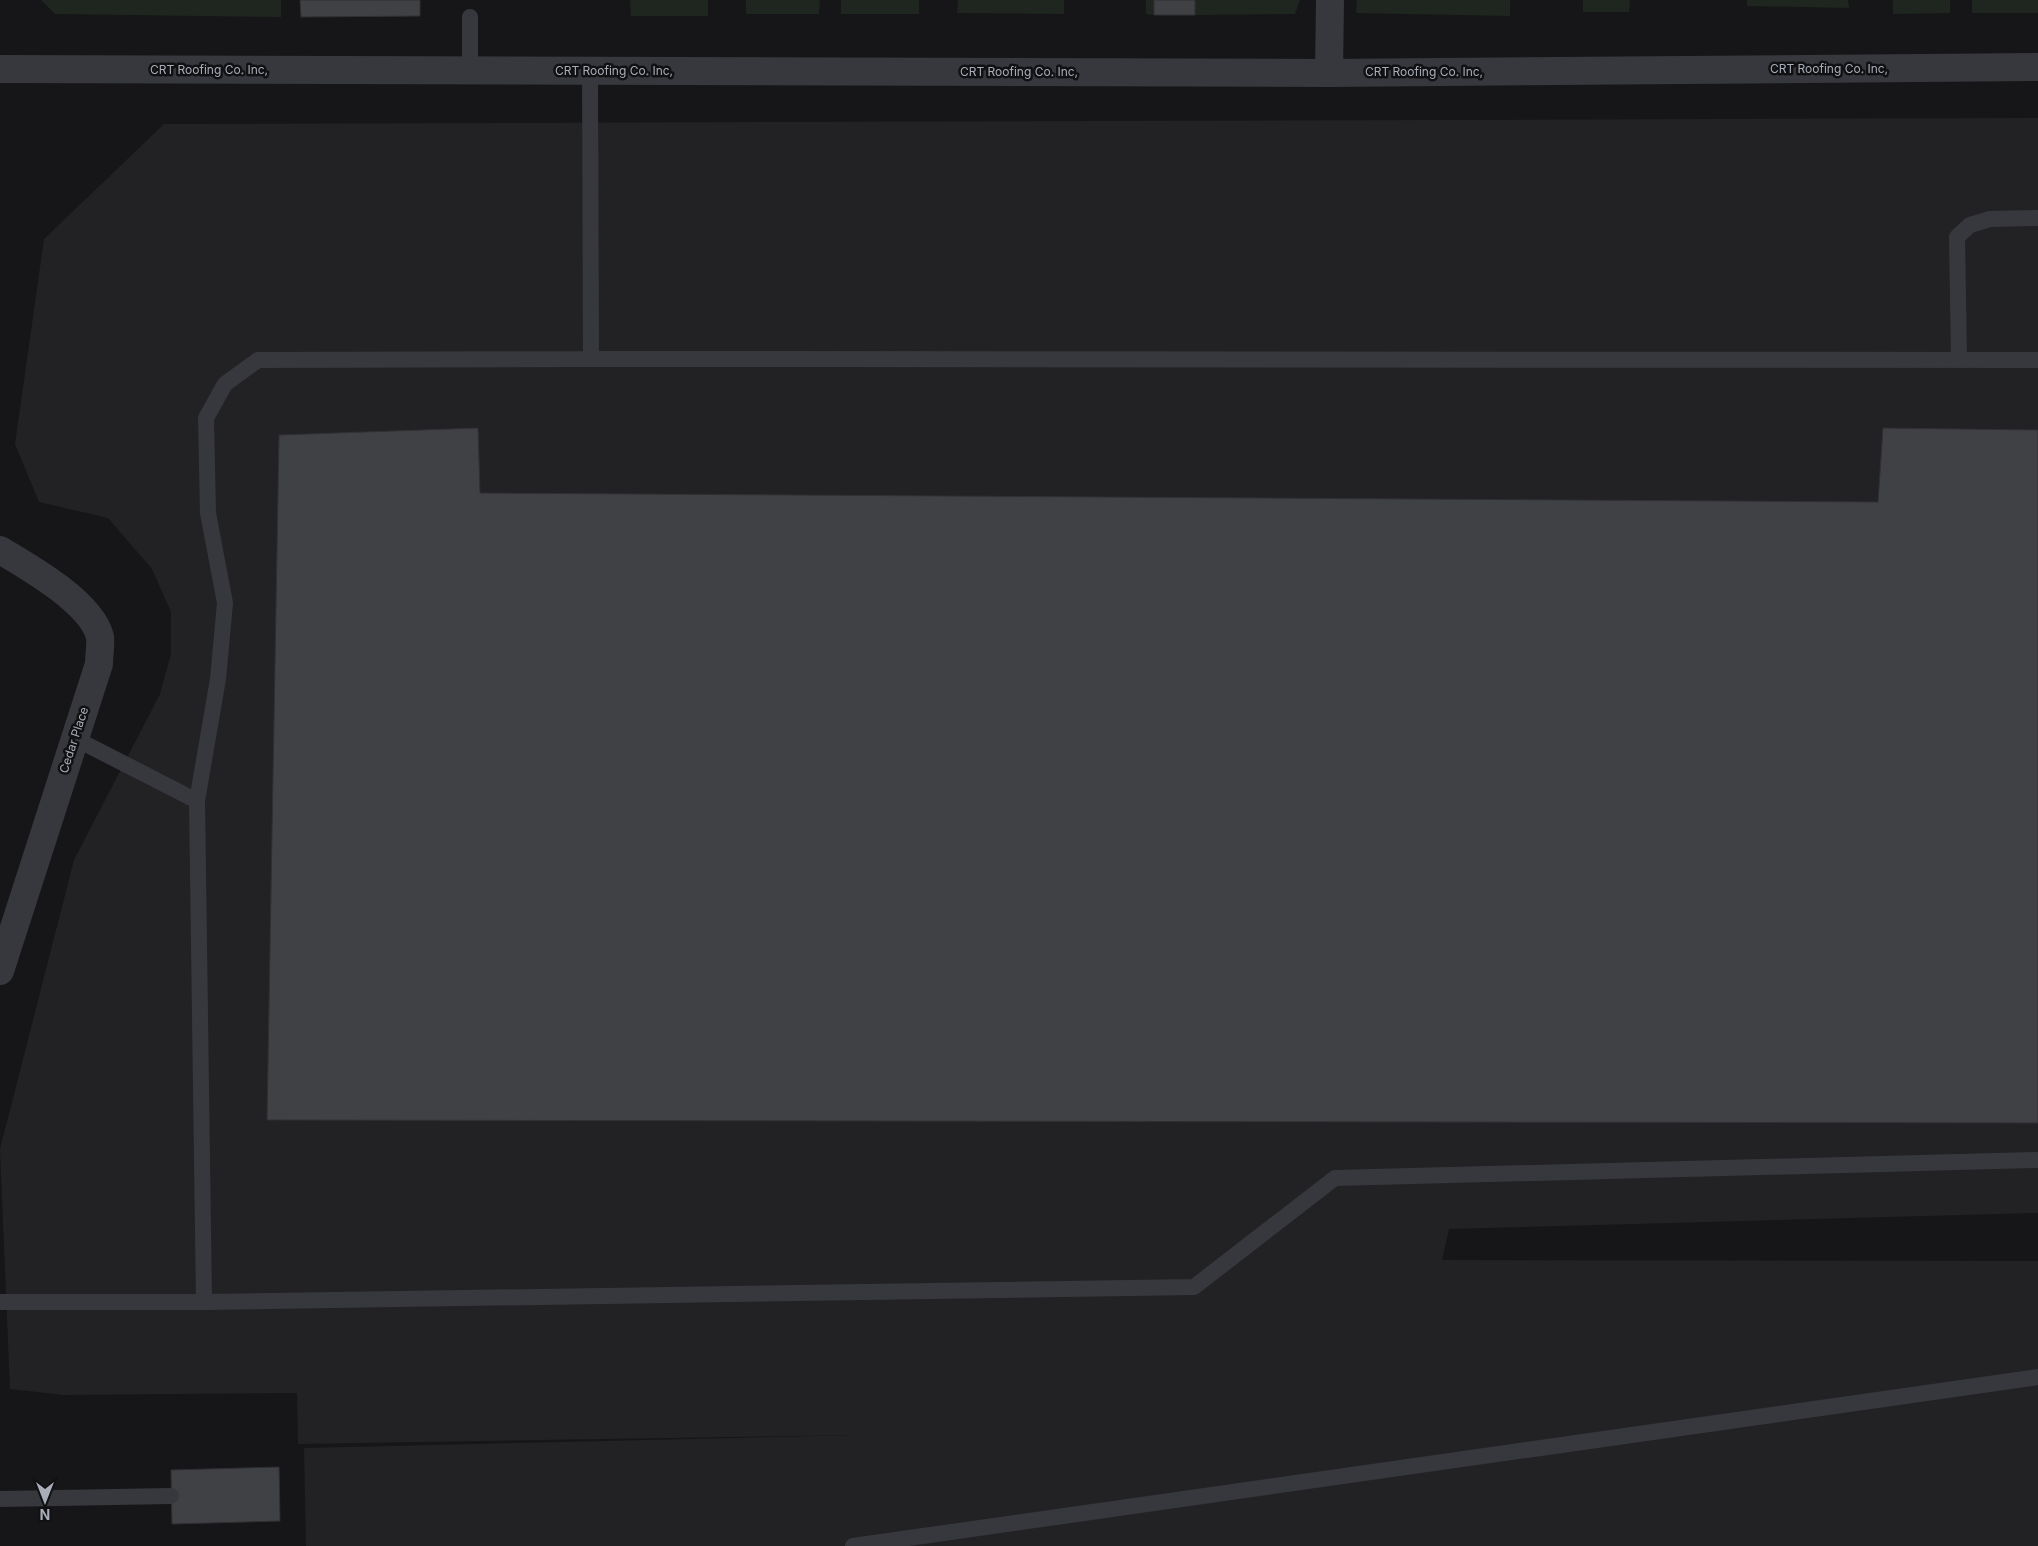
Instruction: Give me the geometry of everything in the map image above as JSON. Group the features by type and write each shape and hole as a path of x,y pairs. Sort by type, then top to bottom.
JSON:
{"street":[{"path":"1329,73 1330,0"},
{"name":"CRT Roofing Co. Inc,","path":"0,69 1329,73 2038,67"},
{"name":"Cedar Place","path":"0,550 51,582 91,617 100,638 99,664 0,971"}],"lane":[{"path":"470,17 470,71"},
{"path":"590,72 592,359"},
{"path":"1959,360 1958,237 1970,225 1990,218 2038,218"},
{"path":"204,1302 197,801 218,679 225,603 208,513 206,418 225,384 258,360 2038,360"},
{"path":"74,738 197,801"},
{"path":"0,1302 204,1302 1194,1287 1335,1178 2038,1160"},
{"path":"853,1546 2038,1377"},
{"path":"0,1499 171,1496"}],"shaded area":[{"path":"41,0 281,0 281,17 55,14"},
{"path":"630,0 708,0 708,16 631,16"},
{"path":"746,0 820,0 819,14 746,14"},
{"path":"841,0 919,0 919,14 841,14"},
{"path":"958,0 1064,0 1064,14 957,13"},
{"path":"1146,0 1154,0 1154,15 1146,14"},
{"path":"1195,0 1300,0 1295,14 1195,15"},
{"path":"1357,0 1510,0 1510,16 1356,13"},
{"path":"1583,0 1630,0 1629,12 1583,12"},
{"path":"1747,0 1848,0 1849,8 1747,6"},
{"path":"1893,0 1950,0 1950,13 1893,14"},
{"path":"1972,0 2038,0 2038,13 1972,13"},
{"path":"2038,118 2038,1213 1449,1229 1442,1260 2038,1261 2038,1546 306,1546 304,1448 856,1435 298,1444 297,1393 64,1395 10,1389 0,1149 74,860 160,694 171,654 171,612 152,569 108,518 39,502 15,444 44,239 164,124"}],"building":[{"path":"300,0 420,0 420,16 301,17"},
{"path":"1154,0 1195,0 1195,15 1154,15"},
{"path":"478,428 480,493 1878,502 1883,428 2038,430 2038,1123 267,1120 279,435"},
{"path":"279,1467 280,1521 172,1524 171,1470"}]}
